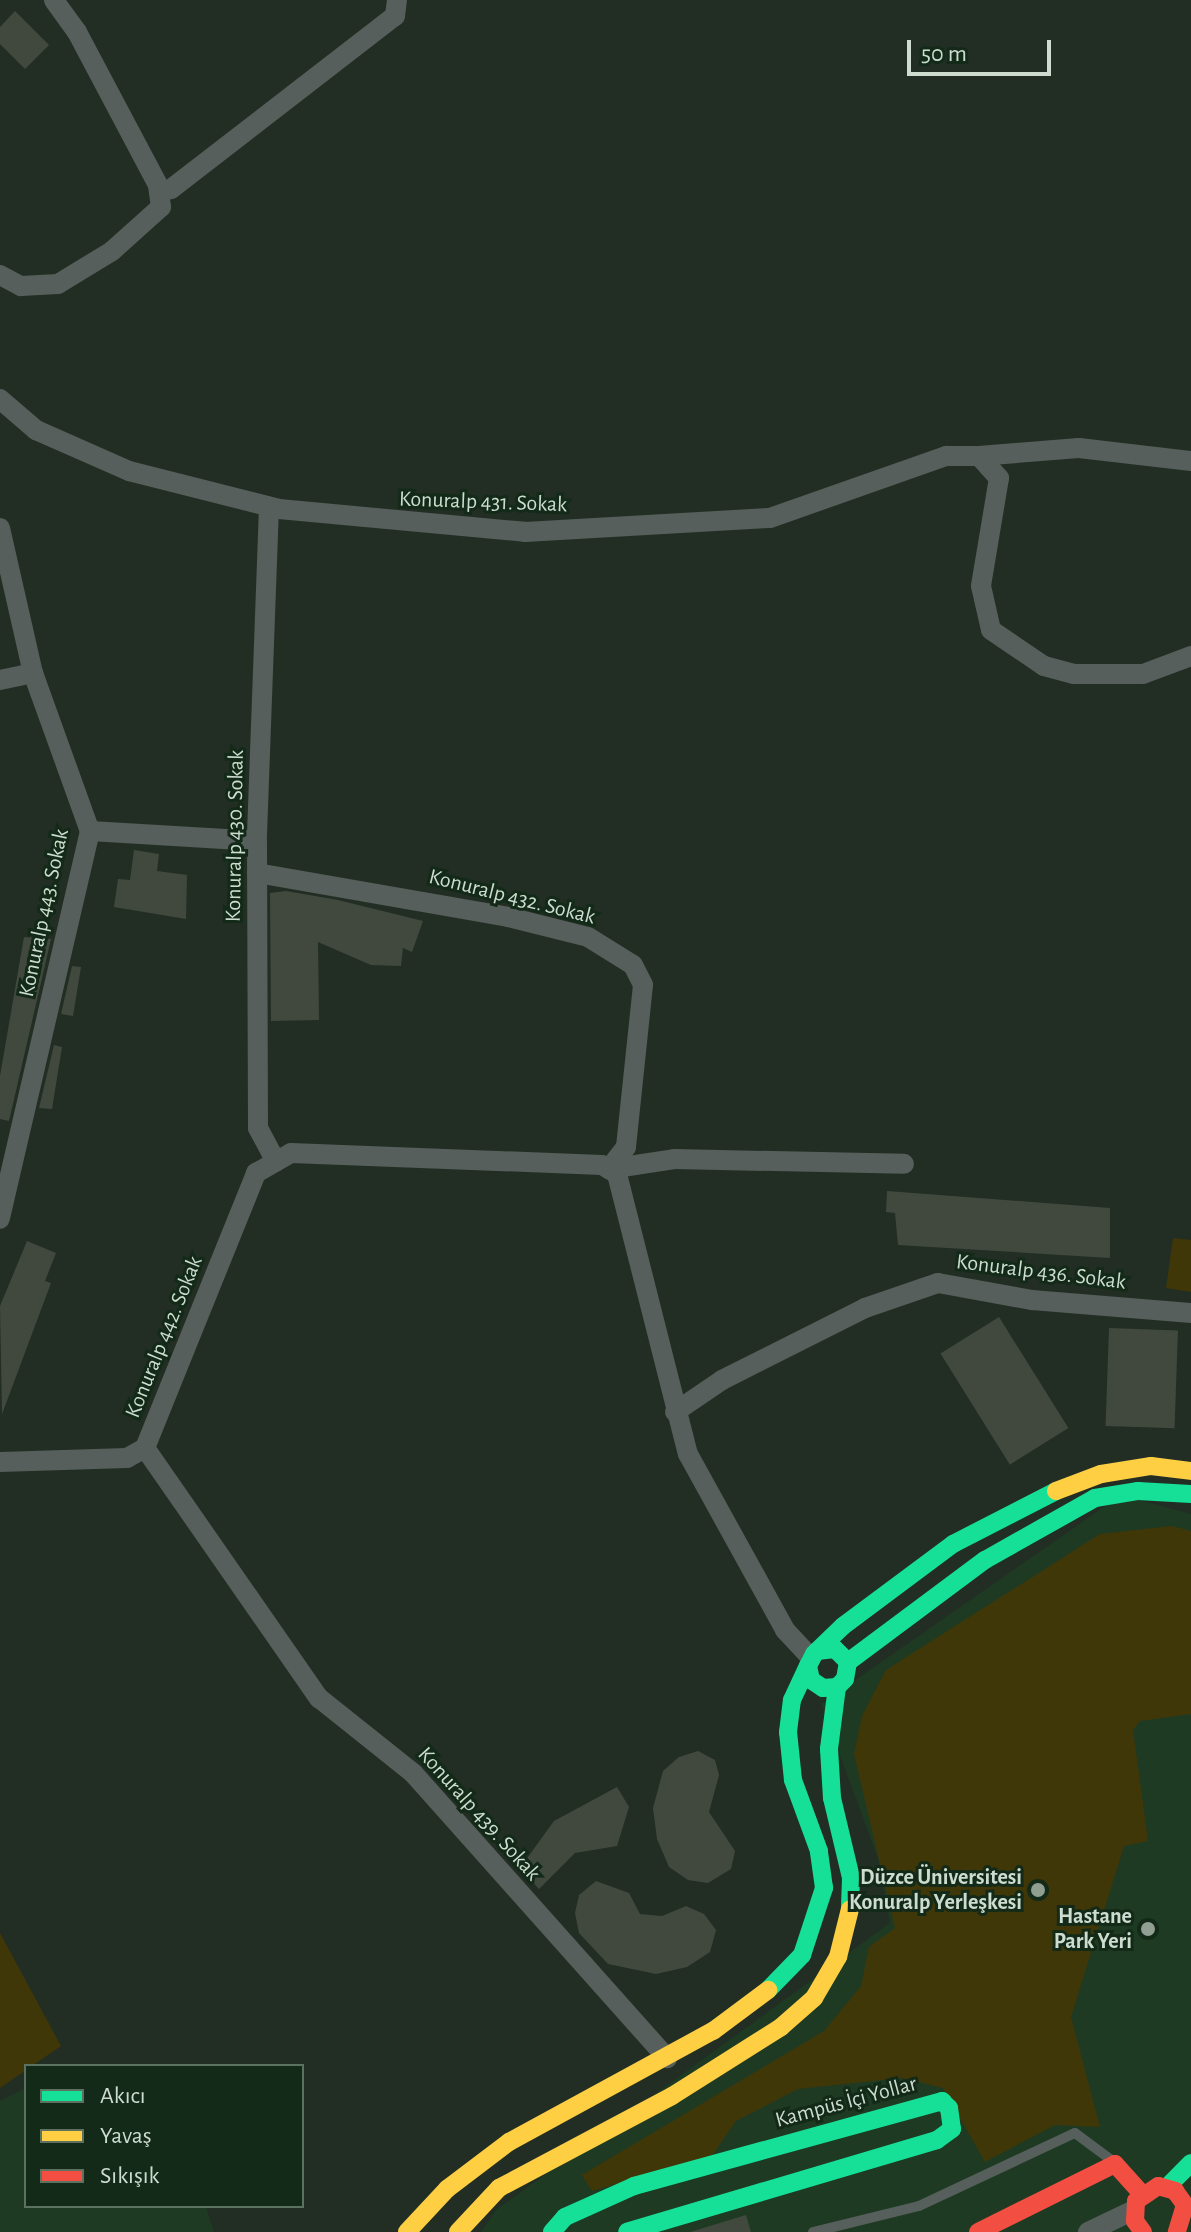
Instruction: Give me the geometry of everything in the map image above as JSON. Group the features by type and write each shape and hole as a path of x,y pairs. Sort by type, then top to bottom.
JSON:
{"main road":[{"path":"407,2232 447,2189 509,2142 667,2058 755,2003 802,1955 817,1920 824,1888 821,1863 793,1780 788,1732 792,1700 812,1658 843,1626 953,1544 1023,1504 1101,1474 1151,1466 1191,1471"},
{"path":"458,2232 499,2188 672,2096 781,2027 814,1998 838,1957 850,1920 851,1878 832,1798 829,1749 837,1687 845,1679 848,1662 985,1560 1095,1498 1138,1491 1191,1494"},
{"path":"812,1658 835,1649 848,1662"},
{"path":"812,1658 816,1685 837,1687"},
{"name":"Kampüs İçi Yollar","path":"552,2232 565,2217 634,2186 942,2101 949,2108 952,2129 937,2140 627,2232"},
{"path":"1138,2202 1167,2187 1191,2163"},
{"path":"978,2232 1115,2164 1138,2202 1143,2232"},
{"path":"1167,2187 1181,2197 1183,2223"}],"street":[{"path":"0,275 21,286 58,284 112,251 161,207 159,192 77,32 54,0"},
{"path":"159,192 171,189 395,16 397,0"},
{"name":"Konuralp 431. Sokak","path":"0,399 36,430 129,471 269,507 349,519 525,532 770,518 946,456 1079,448 1191,461"},
{"path":"979,456 999,478 981,586 991,630 1044,666 1074,674 1143,674 1191,656"},
{"name":"Konuralp 430. Sokak","path":"269,507 257,841 258,1128 276,1162"},
{"name":"Konuralp 443. Sokak","path":"0,528 33,673 90,831 8,1152 0,1219"},
{"path":"0,680 33,673"},
{"path":"90,831 257,841"},
{"name":"Konuralp 432. Sokak","path":"257,873 406,895 521,920 588,937 633,965 643,985 626,1147 609,1169"},
{"path":"276,1162 291,1153 609,1169 674,1159 904,1164"},
{"name":"Konuralp 442. Sokak","path":"0,1462 127,1458 145,1448 256,1173 276,1162"},
{"path":"609,1169 617,1174 688,1454 785,1630 812,1658"},
{"name":"Konuralp 436. Sokak","path":"675,1412 722,1380 865,1308 938,1283 1032,1300 1191,1313"},
{"name":"Konuralp 439. Sokak","path":"145,1448 319,1698 413,1773 667,2058"},
{"path":"1088,2232 1138,2202"}],"lane":[{"path":"813,2232 919,2206 1075,2133 1115,2164"}],"shaded area":[{"path":"1173,1238 1191,1240 1191,1292 1166,1288"},
{"name":"Düzce Üniversitesi Konuralp Yerleşkesi","path":"1121,1495 1191,1514 1191,2232 481,2232 496,2210 890,1923 878,1858 821,1704"},
{"path":"1172,1526 1191,1531 1191,1714 1140,1721 1133,1730 1148,1841 1124,1846 1071,2017 1100,2127 1055,2125 985,2162 943,2088 902,2078 798,2089 736,2121 711,2157 592,2191 582,2175 824,2031 861,1986 869,1947 895,1928 854,1754 862,1716 886,1670 1100,1534"},
{"path":"0,1933 61,2046 35,2064 24,2064 24,2071 0,2088"},
{"path":"24,2089 24,2208 207,2208 214,2232 0,2232 0,2101"}],"building":[{"path":"15,11 49,45 25,69 0,44 0,27"},
{"path":"134,850 159,854 157,871 187,875 186,919 114,907 118,879 130,880"},
{"path":"286,891 423,921 412,952 403,948 401,966 371,965 318,942 319,1020 271,1021 270,893"},
{"path":"24,937 51,939 9,1121 0,1119 0,1076"},
{"path":"72,966 81,967 73,1016 61,1014"},
{"path":"54,1045 62,1047 52,1109 39,1108"},
{"path":"887,1191 1110,1208 1110,1258 898,1245 895,1213 886,1212"},
{"path":"27,1241 56,1253 45,1281 51,1283 2,1414 0,1306"},
{"path":"999,1317 1068,1428 1010,1465 940,1354"},
{"path":"1109,1328 1178,1330 1175,1428 1106,1426"},
{"path":"698,1751 715,1760 719,1775 709,1812 735,1851 731,1869 708,1883 688,1880 669,1867 657,1839 653,1808 663,1771 679,1757"},
{"path":"617,1787 629,1807 617,1846 575,1853 539,1889 520,1868 554,1821"},
{"path":"596,1881 629,1893 640,1914 662,1916 686,1906 704,1914 716,1930 710,1952 687,1967 656,1974 608,1964 579,1933 575,1913 579,1895"},
{"path":"746,2215 751,2232 690,2232"}],"traffic: fast":[{"path":"817,1651 835,1649 848,1662 845,1679 837,1687 823,1688 811,1680 808,1666 814,1654 843,1626 953,1544 1056,1491"},
{"path":"848,1662 985,1560 1095,1498 1138,1491 1191,1494"},
{"path":"768,1990 802,1955 824,1888 819,1851 793,1780 788,1732 792,1700 808,1666"},
{"path":"837,1687 829,1749 832,1798 851,1878 850,1909"},
{"path":"552,2232 565,2217 634,2186 942,2101 949,2108 952,2129 937,2140 627,2232"},
{"path":"1167,2187 1191,2163"}],"traffic: slow":[{"path":"1056,1491 1101,1474 1151,1466 1191,1471"},
{"path":"458,2232 499,2188 672,2096 781,2027 814,1998 838,1957 850,1909"},
{"path":"407,2232 447,2189 509,2142 713,2031 768,1990"}],"traffic: jam":[{"path":"978,2232 1115,2164 1142,2194"},
{"path":"1143,2232 1135,2221 1136,2201 1158,2186 1175,2191 1185,2205 1177,2232"}],"place":[{"name":"Düzce Üniversitesi Konuralp Yerleşkesi","path":"1038,1890"},
{"name":"Hastane Park Yeri","path":"1148,1929"}]}
